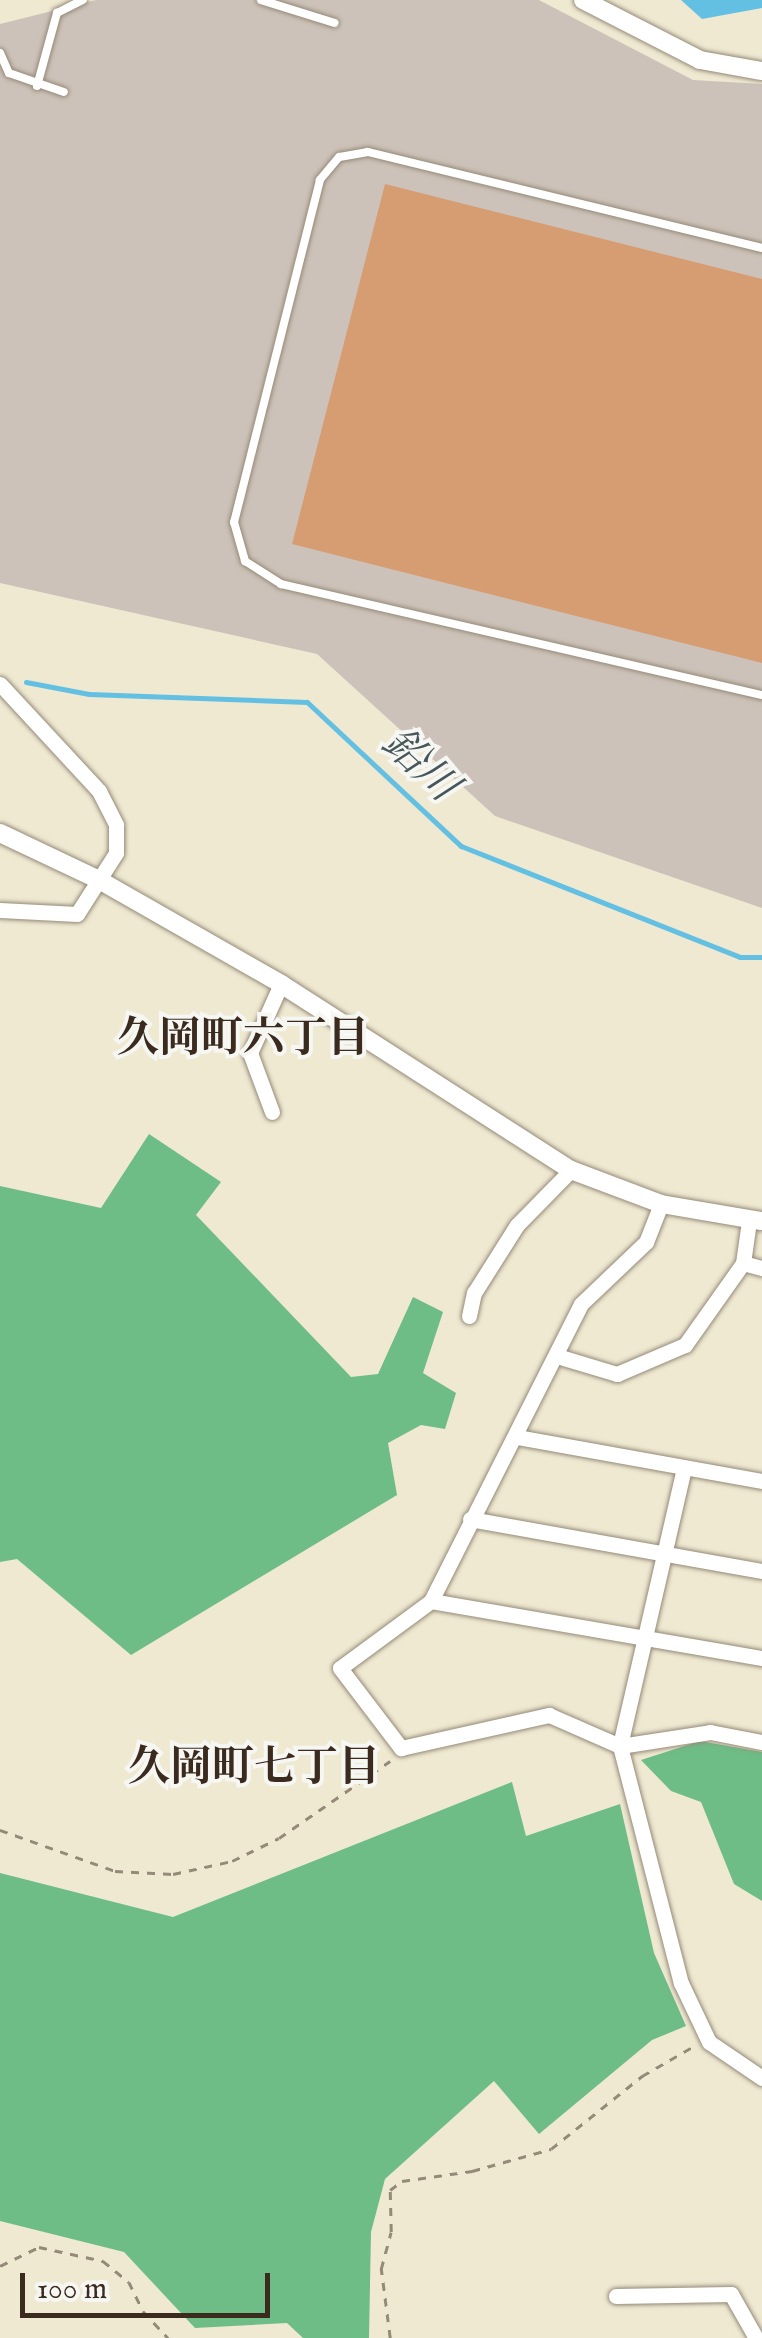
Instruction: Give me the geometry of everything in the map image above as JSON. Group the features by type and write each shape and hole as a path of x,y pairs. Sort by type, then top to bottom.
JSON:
{"street":[{"path":"583,0 700,60 762,71"},
{"path":"0,684 107,808 116,825 116,854 77,914 0,910"},
{"path":"0,832 98,880 282,984 571,1170 661,1204 756,1221 742,1263 684,1345 617,1374 556,1356"},
{"path":"272,1112 250,1053 282,984"},
{"path":"469,1316 474,1293 517,1225 571,1170"},
{"path":"661,1204 646,1242 581,1304 517,1437 470,1519 430,1601 340,1668 373,1717 401,1748 550,1715 620,1746 710,1732 762,1742"},
{"path":"742,1263 762,1268"},
{"path":"517,1437 762,1481"},
{"path":"684,1468 620,1746 673,1960 709,2042 762,2078"},
{"path":"470,1519 762,1571"},
{"path":"430,1601 762,1658"},
{"path":"616,2296 731,2294 756,2338"}],"lane":[{"path":"37,86 57,12 83,0"},
{"path":"261,0 334,23"},
{"path":"0,53 10,73 37,86 64,92"},
{"path":"762,248 368,152 339,157 320,180 234,522 245,561 281,584 762,695"}],"path":[{"path":"0,1830 115,1871 187,1871 279,1838 411,1748"},
{"path":"390,2338 382,2269 392,2232 390,2190 402,2181 472,2171 550,2149 676,2052 709,2042"},
{"path":"0,2266 39,2247 103,2261 130,2282 143,2311 168,2338"}],"shaded area":[{"path":"96,0 539,0 693,80 762,84 762,908 495,816 317,654 0,583 0,24"}],"green space":[{"path":"149,1134 221,1182 196,1215 351,1377 378,1374 413,1297 443,1312 423,1373 456,1393 445,1429 421,1425 388,1443 397,1495 131,1655 17,1559 0,1562 0,1186 101,1208"},
{"path":"700,1741 762,1752 762,1901 734,1884 701,1802 671,1791 641,1760"},
{"path":"512,1782 526,1836 620,1804 654,1953 686,2026 652,2040 539,2134 494,2081 385,2179 371,2232 369,2338 303,2338 287,2323 195,2328 124,2252 0,2221 0,1873 173,1917"}],"water":[{"path":"681,0 762,0 762,8 702,19"}],"building":[{"path":"385,184 762,279 762,663 292,544"}],"waterway":[{"name":"鉛川","path":"26,682 89,694 307,702 461,846 740,957 762,957"}],"district":[{"name":"久岡町六丁目","path":"243,1040"},
{"name":"久岡町七丁目","path":"254,1769"}]}
